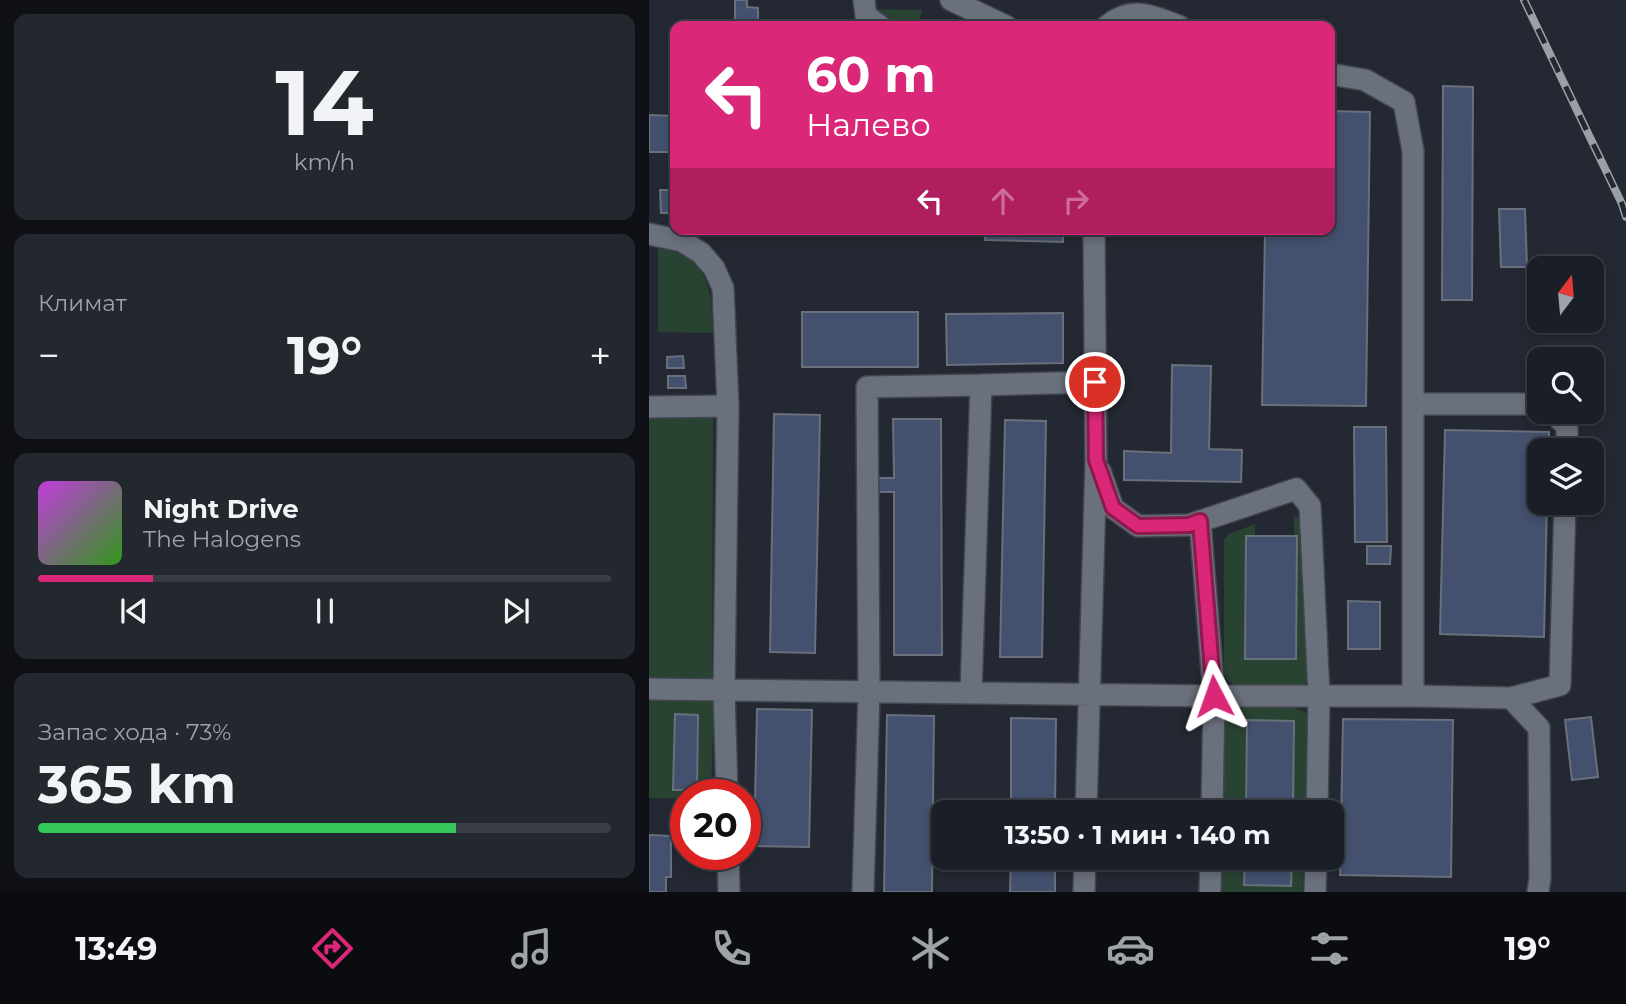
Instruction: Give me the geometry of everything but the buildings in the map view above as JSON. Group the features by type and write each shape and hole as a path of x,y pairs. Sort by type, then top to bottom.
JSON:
{"street":[{"path":"864,0 866,16 873,21"},
{"path":"951,0 995,21"},
{"path":"1115,21 1142,12 1166,21"},
{"path":"1335,75 1365,80 1404,102 1413,151 1413,696"},
{"path":"649,234 682,242 701,253 714,268 723,288 728,406 724,690 727,779"},
{"path":"1085,800 1096,460 1095,235"},
{"path":"863,892 869,692 867,387 1095,382"},
{"path":"971,693 981,385"},
{"path":"1413,404 1527,404"},
{"path":"649,407 728,406"},
{"path":"1096,460 1113,508 1138,526 1189,525 1297,489 1310,506 1319,695 1317,800"},
{"path":"649,689 1511,698 1560,685 1565,515"},
{"path":"1200,521 1214,696 1212,800"},
{"path":"1511,698 1539,728 1540,878 1537,892"},
{"path":"728,870 729,892"},
{"path":"1084,892 1085,870"},
{"path":"1210,892 1211,870"},
{"path":"1315,892 1316,870"}],"green space":[{"path":"870,9 922,10 920,21 886,21"},
{"path":"658,249 675,252 698,266 709,289 713,333 658,332"},
{"path":"649,415 713,415 712,680 649,680"},
{"path":"1294,516 1309,521 1309,680 1300,688 1235,686 1226,679 1224,673 1224,540 1229,534 1255,524 1255,536 1246,536 1246,659 1296,659 1297,536 1294,536"},
{"path":"649,697 714,699 711,779 696,779 698,715 675,715 670,799 649,798"},
{"path":"1262,705 1293,708 1312,717 1307,800 1293,800 1294,721 1248,720 1246,800 1220,800 1223,719 1229,706"},
{"path":"1218,870 1245,870 1245,885 1291,886 1292,870 1303,870 1302,892 1223,892 1219,885"}],"railway":[{"path":"1524,0 1626,217"}],"route":[{"path":"1095,382 1096,460 1113,508 1138,526 1189,525 1200,521 1214,696"}]}
